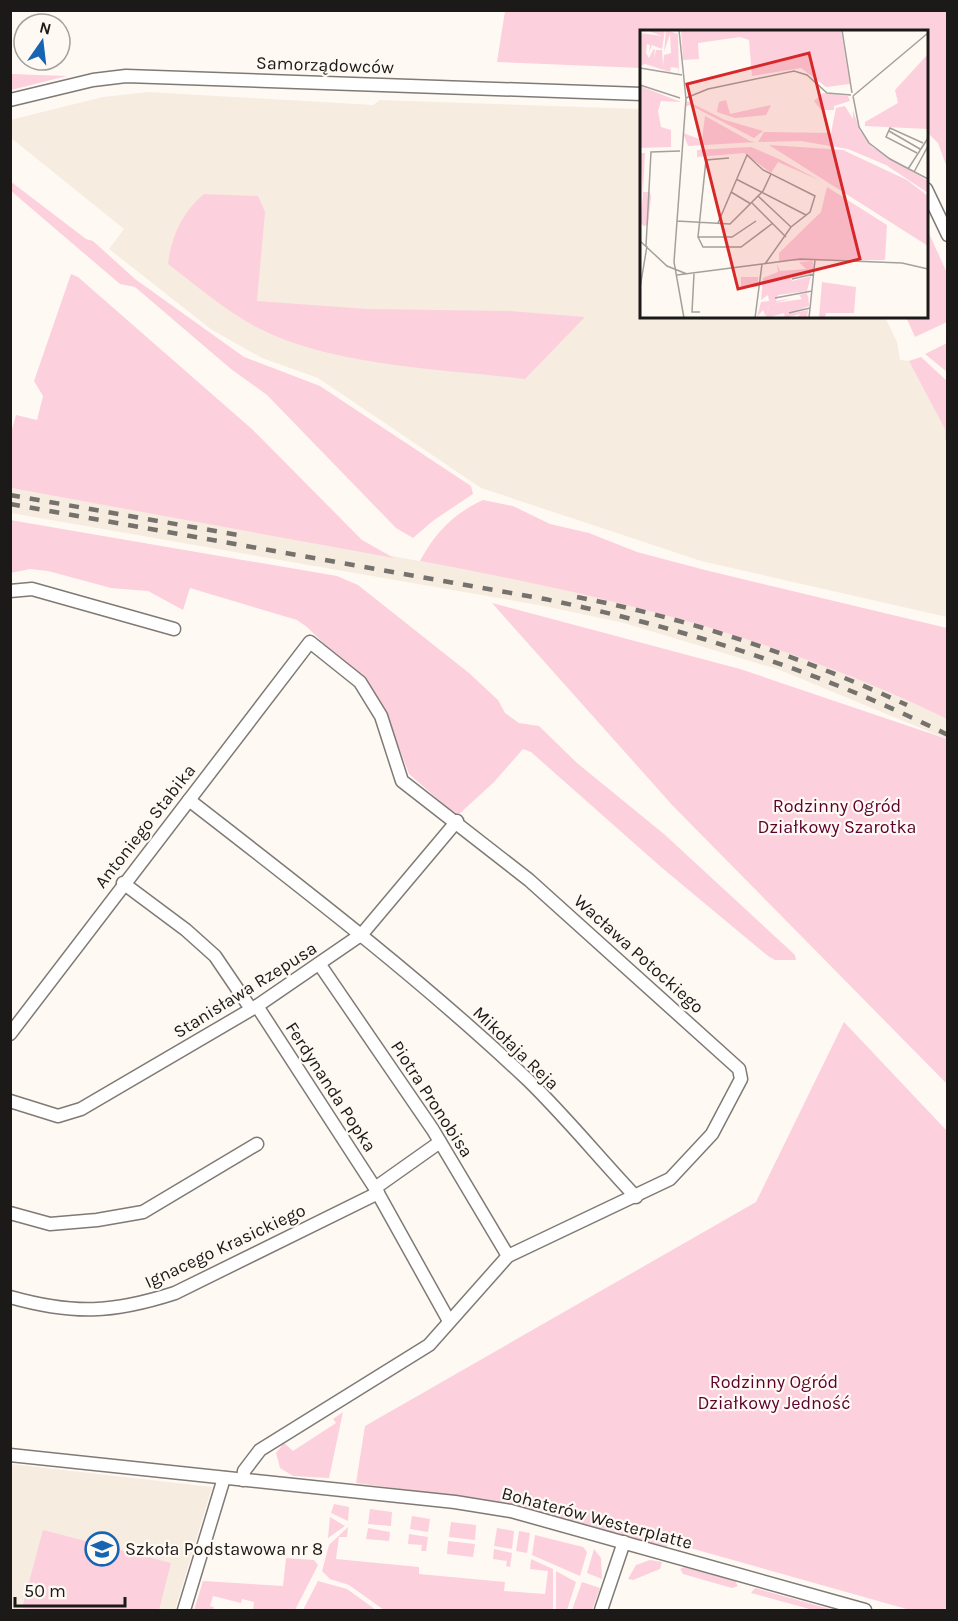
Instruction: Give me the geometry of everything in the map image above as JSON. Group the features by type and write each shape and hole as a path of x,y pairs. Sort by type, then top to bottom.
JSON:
{"street":[{"name":"Samorządowców","path":"10,100 93,80 126,76 640,94"},
{"path":"928,191 948,234"},
{"path":"10,591 32,590 174,629"},
{"name":"Antoniego Stabika","path":"10,1034 123,883 310,642"},
{"name":"Wacława Potockiego","path":"310,642 360,682 381,716 402,781 457,821 530,880 739,1069 741,1079 712,1134 670,1179 508,1257"},
{"name":"Mikołaja Reja","path":"189,800 362,934 530,1082 636,1197"},
{"name":"Stanisława Rzepusa","path":"10,1101 58,1116 81,1109 254,1007 320,965 362,934 457,821"},
{"name":"Ferdynanda Popka","path":"123,883 186,930 215,957 254,1007 376,1190 449,1321"},
{"name":"Piotra Pronobisa","path":"320,965 440,1142 508,1257"},
{"name":"Ignacego Krasickiego","path":"10,1298 44,1307 98,1311 141,1305 176,1293 376,1190 440,1142"},
{"path":"10,1213 50,1224 97,1220 143,1212 257,1144"},
{"path":"243,1480 244,1471 260,1450 429,1345 508,1257"},
{"name":"Bohaterów Westerplatte","path":"10,1455 455,1502 511,1511 865,1611"},
{"path":"184,1611 224,1478"},
{"path":"601,1611 624,1542"}],"shaded area":[{"path":"148,92 373,105 380,100 640,109 640,318 885,318 897,342 900,360 910,361 946,429 947,617 701,561 481,488 318,378 262,358 212,330 109,249 124,229 11,138 10,120 103,97"},
{"path":"10,488 525,580 656,611 736,634 857,677 947,719 947,739 780,670 624,623 544,606 11,513"},
{"name":"Szkoła Podstawowa nr 8","path":"11,1464 212,1487 175,1610 11,1610"}],"green space":[{"path":"505,11 947,11 947,168 938,143 928,133 928,30 640,30 640,68 497,62"},
{"path":"11,74 67,76 11,90"},
{"path":"10,181 86,239 93,241 135,279 244,357 320,386 471,486 473,494 434,520 413,538 396,528 267,395 231,369 135,287 120,284 11,191"},
{"path":"204,194 258,196 265,212 257,301 367,309 509,311 585,317 525,379 388,364 319,351 287,341 258,328 235,314 168,264 179,225 190,208"},
{"path":"928,231 947,273 947,322 915,337 906,318 928,318"},
{"path":"71,274 78,277 253,430 362,540 394,558 11,488 11,433 16,415 37,420 43,396 34,381"},
{"path":"947,343 947,372 925,354"},
{"path":"921,357 947,381 947,440 945,440 945,429 909,361"},
{"path":"483,500 513,506 550,524 589,533 637,552 947,628 947,719 819,664 754,641 557,588 420,561 446,525 472,505"},
{"path":"10,520 337,576 358,585 469,673 498,700 505,713 519,723 539,726 577,763 664,834 795,955 796,960 775,960 768,956 661,867 531,752 523,749 494,782 457,816 409,774 383,706 375,694 307,627 297,620 190,588 183,610 148,591 111,588 48,571 30,569 11,573"},
{"name":"Rodzinny Ogród Działkowy Szarotka","path":"492,603 740,669 947,739 947,1084 673,806"},
{"name":"Rodzinny Ogród Działkowy Jedność","path":"844,1022 947,1131 947,1610 910,1610 669,1542 667,1547 507,1503 356,1483 365,1426 756,1202"},
{"path":"343,1412 329,1478 293,1476 280,1468 276,1453 284,1443 293,1451 336,1423 333,1419"},
{"path":"334,1504 349,1507 348,1521 331,1513"},
{"path":"370,1509 392,1512 391,1526 368,1524"},
{"path":"412,1516 430,1519 428,1532 410,1529"},
{"path":"330,1517 345,1526 328,1538"},
{"path":"451,1522 476,1525 475,1540 449,1537"},
{"path":"348,1527 347,1537 339,1537 336,1559 419,1567 419,1574 505,1582 504,1591 545,1594 548,1571 530,1569 531,1559 553,1569 553,1610 384,1610 349,1585 330,1579 322,1571 329,1545"},
{"path":"368,1528 390,1532 389,1541 366,1539"},
{"path":"497,1528 514,1531 512,1549 494,1546"},
{"path":"43,1530 171,1563 159,1610 32,1610 22,1608"},
{"path":"519,1531 530,1533 527,1553 516,1551"},
{"path":"409,1534 428,1537 426,1551 421,1551 422,1545 408,1544"},
{"path":"535,1535 583,1547 587,1552 580,1576 532,1555"},
{"path":"448,1541 475,1544 473,1557 447,1554"},
{"path":"494,1549 512,1553 510,1567 506,1566 507,1561 493,1559"},
{"path":"594,1549 601,1558 602,1579 587,1573"},
{"path":"286,1558 314,1560 318,1565 295,1610 253,1610 254,1602 242,1599 241,1603 213,1596 210,1606 214,1607 213,1610 194,1610 203,1581 283,1586"},
{"path":"650,1560 662,1562 660,1569 633,1580 628,1579 636,1565"},
{"path":"684,1567 735,1581 738,1586 732,1588 683,1574 680,1569"},
{"path":"556,1571 576,1582 567,1610 556,1610"},
{"path":"318,1581 347,1589 376,1610 303,1610"},
{"path":"582,1582 600,1588 592,1610 572,1610"},
{"path":"755,1588 836,1610 813,1610 751,1593"}],"railway":[{"path":"10,495 238,535"},
{"path":"10,504 545,599 649,623 801,671 900,712 948,735"},
{"path":"577,597 662,616 745,641 827,671 907,705"}],"place":[{"name":"Szkoła Podstawowa nr 8","path":"102,1549"}]}
